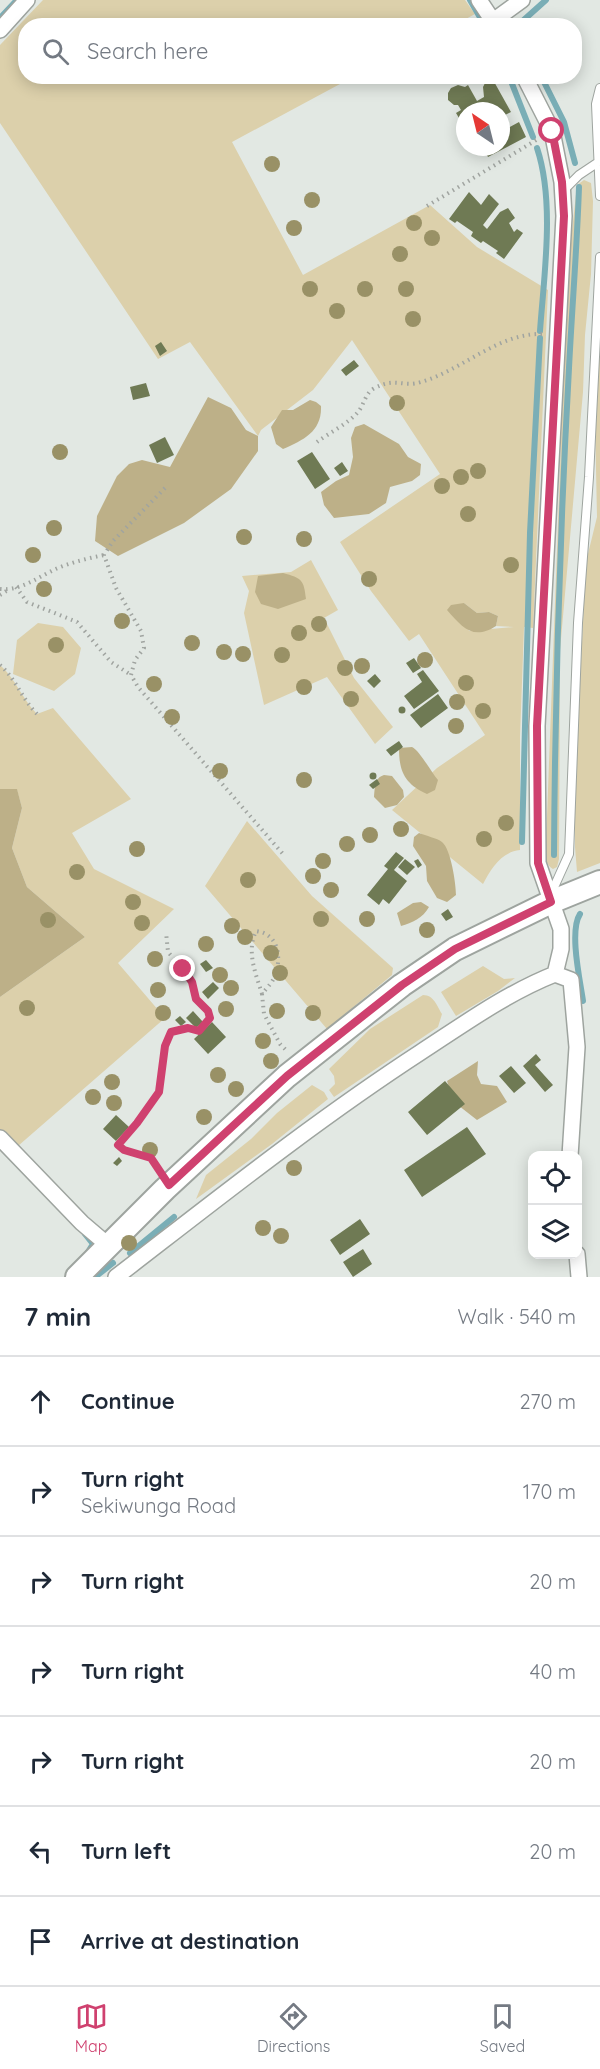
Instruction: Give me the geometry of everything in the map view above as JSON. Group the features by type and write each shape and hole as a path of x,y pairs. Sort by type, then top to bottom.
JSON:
{"main road":[{"path":"77,1277 169,1185 300,1065 402,985 455,949 554,899 600,882"}],"street":[{"path":"0,30 27,0"},
{"path":"479,0 491,18"},
{"path":"500,18 522,0"},
{"path":"528,84 552,131 563,191 564,216 537,726 538,863 554,899 561,929 561,949 555,974"},
{"path":"116,1277 351,1098 474,1017 534,982 555,974 571,980 574,1003 577,1047 570,1151"},
{"path":"0,1138 82,1222 109,1246"},
{"path":"577,1259 579,1277"}],"lane":[{"path":"600,88 596,104 600,196"},
{"path":"563,191 579,175 599,161"},
{"path":"554,899 569,854 578,623 589,477 600,257"}],"path":[{"path":"427,206 552,131"},
{"path":"317,442 358,412 369,392 386,382 420,383 511,338 535,333 556,334"},
{"path":"0,595 67,565 104,555 113,541 165,488"},
{"path":"104,555 116,588 141,631 144,648 135,660 131,675"},
{"path":"16,587 27,602 77,622 111,662 131,675 138,687 174,730 283,854"},
{"path":"0,589 9,590"},
{"path":"0,665 37,714"},
{"path":"165,932 168,952 192,982 196,999 208,1011 210,1018 199,1031 188,1028 171,1032 165,1046 159,1092 118,1145 124,1150 151,1158 169,1185"},
{"path":"262,994 273,980 279,965 278,949 273,940 263,932 256,932 253,938 252,958 262,994 264,1014 280,1044 300,1065"}],"shaded area":[{"path":"43,0 465,0 475,14 468,18 26,18"},
{"path":"18,26 18,84 340,84 232,142 303,275 430,205 477,247 548,290 533,628 524,627 520,737 520,850 513,851 502,858 493,867 483,884 392,810 437,768 485,735 419,634 409,641 371,591 340,542 440,474 352,340 313,390 261,430 258,436 190,342 158,359 0,123 0,45","holes":["464,603 477,613 489,612 498,616 496,626 514,627 469,631"]},
{"path":"584,180 591,183 593,201 591,274 560,650 559,859 557,867 553,869 546,861 545,854 562,416 571,240 577,185"},
{"path":"600,338 600,863 577,872 575,783 586,562 597,517 595,421"},
{"path":"208,397 231,408 246,430 258,436 258,451 231,489 184,523 118,556 95,541 97,516 117,476 129,464 142,460 170,467"},
{"path":"310,400 321,406 321,415 315,428 305,438 283,449 276,444 271,427 282,410 293,410"},
{"path":"364,424 399,444 408,457 421,464 420,475 412,481 390,487 386,503 369,514 334,518 324,505 321,492 349,475 353,457 351,438 355,427"},
{"path":"311,560 338,610 324,618 354,678 393,727 375,744 327,677 264,705 244,613 249,591 242,576 291,572"},
{"path":"283,573 301,581 306,599 278,609 261,604 255,592 258,576"},
{"path":"464,603 477,613 489,612 498,616 496,626 481,632 474,632 463,626 447,610 451,605"},
{"path":"38,623 63,627 81,648 75,674 54,691 13,674 17,640"},
{"path":"0,665 37,714 53,708 131,799 72,833 94,869 174,909 118,963 165,1018 18,1146 0,1129 0,997 85,937 27,887 12,848 22,808 17,790 0,789"},
{"path":"412,747 438,780 435,790 427,794 408,781 400,764 399,748"},
{"path":"384,775 392,776 403,790 404,797 397,805 385,808 374,797 377,781"},
{"path":"0,789 17,789 22,808 12,848 27,887 85,937 0,997"},
{"path":"247,821 312,896 393,968 392,975 327,1029 205,886"},
{"path":"419,833 442,842 448,852 456,895 447,902 437,898 427,881 426,866 413,846 414,837"},
{"path":"421,902 429,907 427,911 417,919 401,926 397,913 413,903"},
{"path":"483,966 504,979 515,978 456,1016 441,992"},
{"path":"423,995 433,999 442,1014 438,1027 334,1097 329,1090 335,1084 334,1076 329,1069 370,1029"},
{"path":"478,1061 477,1075 481,1084 497,1086 507,1102 477,1120 454,1102 447,1081"},
{"path":"312,1085 324,1092 328,1099 272,1144 196,1199 206,1175"}],"building":[{"path":"484,84 495,84 505,102 456,102 454,105 448,100 448,93 451,88 458,85 465,87 468,85 477,101 484,97"},
{"path":"519,122 526,137 510,145 510,127"},
{"path":"469,192 481,205 489,194 499,204 483,225 487,229 500,212 508,208 515,218 509,223 514,232 517,229 523,233 504,259 496,253 498,251 471,236 473,232 457,221 455,223 449,219"},
{"path":"161,342 167,351 160,356 155,346"},
{"path":"354,360 359,366 346,376 341,370"},
{"path":"146,383 150,396 133,400 130,387"},
{"path":"165,437 174,455 157,463 149,445"},
{"path":"312,452 330,479 315,489 297,461"},
{"path":"342,462 348,471 340,476 334,468"},
{"path":"414,658 421,668 413,673 406,663"},
{"path":"423,670 439,691 414,709 404,696 422,682 417,674"},
{"path":"375,674 381,681 374,688 367,681"},
{"path":"438,694 448,708 421,728 410,715"},
{"path":"402,706 406,710 402,714 398,710"},
{"path":"399,741 403,747 391,756 386,750"},
{"path":"373,773 376,776 373,779 370,776"},
{"path":"377,779 380,784 373,789 369,785"},
{"path":"396,852 404,858 394,870 407,881 389,904 383,899 379,905 367,895 388,869 384,866"},
{"path":"405,859 415,867 407,875 398,867"},
{"path":"418,859 422,865 418,868 414,861"},
{"path":"448,909 453,917 446,921 441,914"},
{"path":"206,960 213,968 206,972 200,964"},
{"path":"213,982 219,988 208,999 202,992"},
{"path":"193,1011 203,1022 196,1028 186,1018"},
{"path":"180,1016 186,1022 181,1026 175,1020"},
{"path":"212,1022 226,1037 208,1054 194,1039"},
{"path":"536,1054 541,1060 535,1065 553,1085 545,1092 523,1066"},
{"path":"511,1066 526,1083 514,1093 499,1076"},
{"path":"445,1081 465,1104 427,1135 408,1112"},
{"path":"116,1115 129,1127 116,1141 103,1129"},
{"path":"467,1127 486,1154 422,1197 404,1170"},
{"path":"119,1157 122,1161 117,1166 113,1163"},
{"path":"360,1219 370,1234 340,1255 330,1240"},
{"path":"363,1249 372,1264 353,1277 343,1262"}],"waterway":[{"path":"0,18 17,0"},
{"path":"470,0 480,18"},
{"path":"526,18 546,0"},
{"path":"512,84 533,137"},
{"path":"545,84 564,122 575,163"},
{"path":"537,148 546,192 547,215 546,263 540,331"},
{"path":"554,855 561,551 579,187"},
{"path":"522,842 530,533 540,338"},
{"path":"580,914 575,932 575,943 583,1001"},
{"path":"130,1253 174,1217"},
{"path":"85,1234 93,1244 88,1252"},
{"path":"95,1277 113,1263"}],"route":[{"path":"183,969 192,982 196,999 208,1011 210,1018 199,1031 188,1028 171,1032 165,1046 159,1092 118,1145 124,1150 151,1158 169,1185 287,1076 402,985 455,949 551,902 538,863 537,726 564,216 562,182 552,131"}]}
